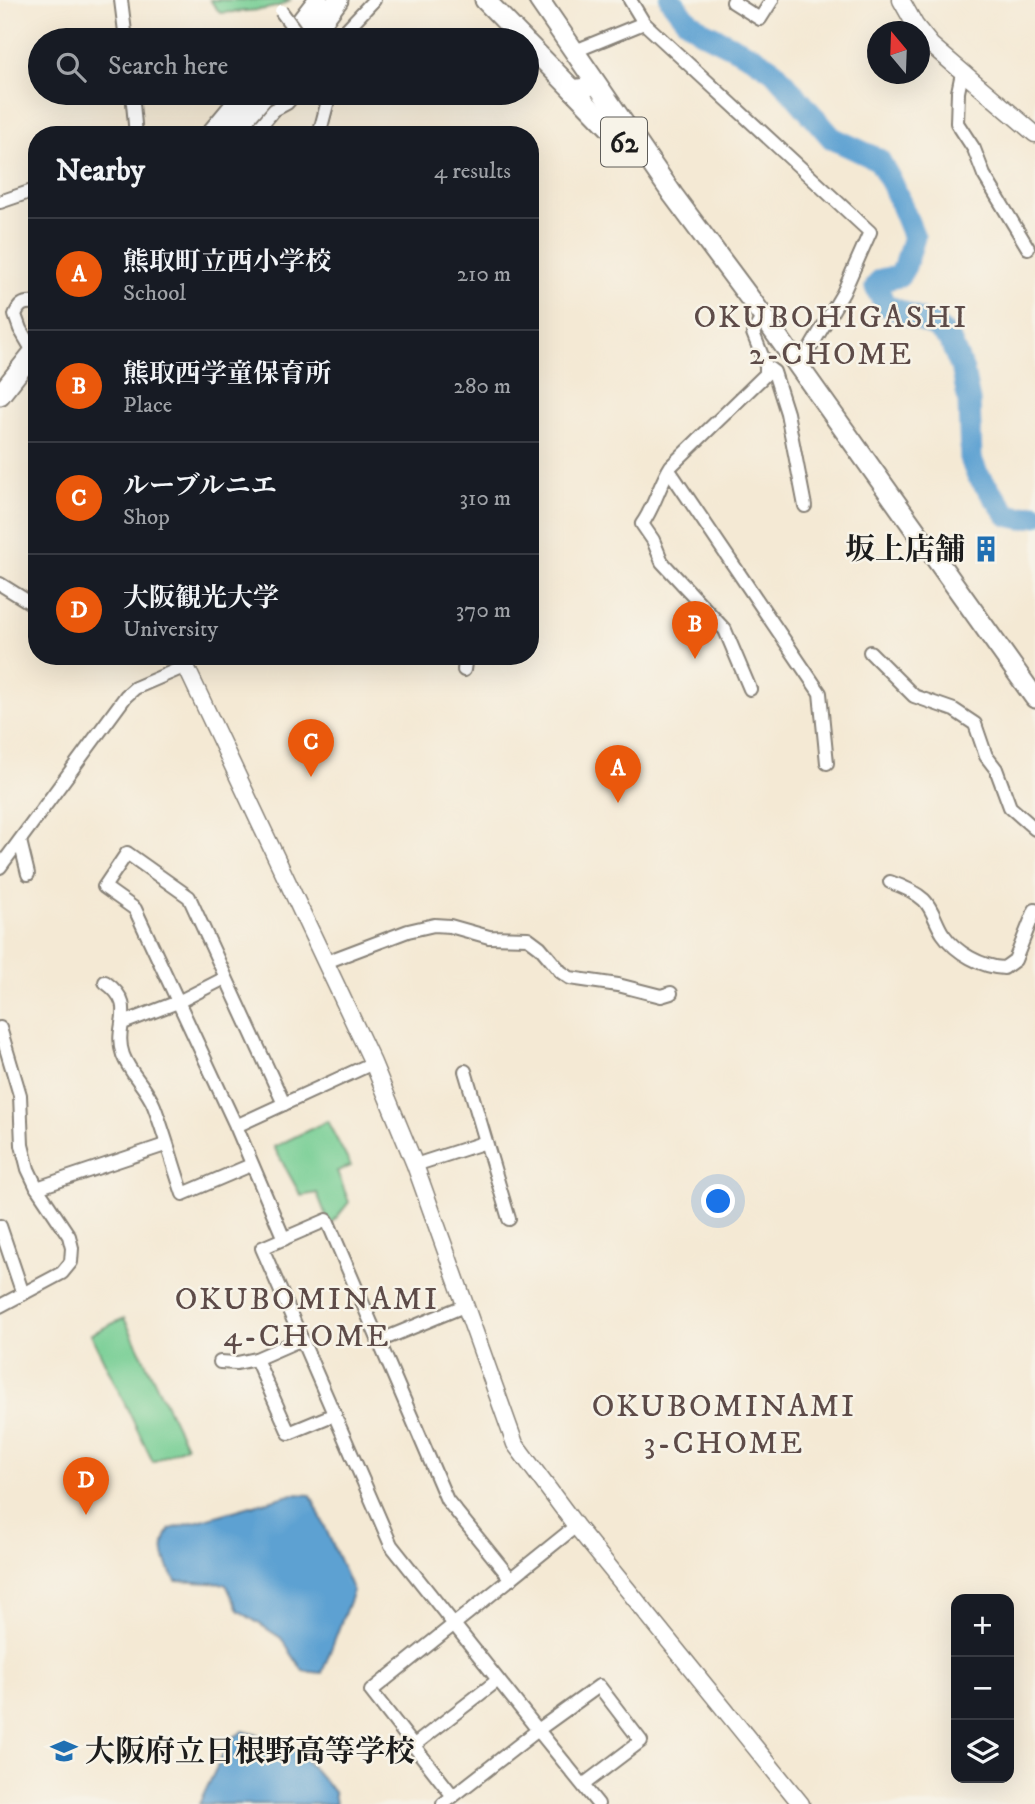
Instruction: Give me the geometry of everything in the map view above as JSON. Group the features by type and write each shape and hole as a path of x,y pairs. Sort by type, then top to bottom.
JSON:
{"main road":[{"path":"296,28 318,0"},
{"path":"317,28 338,0"},
{"name":"62","path":"485,0 513,28"},
{"name":"62","path":"540,0 673,195 763,316 1035,698"},
{"name":"62","path":"539,55 673,195"},
{"name":"62","path":"573,90 590,87 593,76"},
{"path":"217,126 234,105"},
{"path":"238,126 256,105"},
{"path":"0,395 28,362"}],"street":[{"path":"121,0 124,28"},
{"path":"348,28 373,0"},
{"path":"629,0 644,23 870,232 843,293 799,367"},
{"path":"734,0 733,2 760,19 772,0"},
{"path":"901,0 915,25 931,45 1035,134"},
{"path":"281,11 293,28"},
{"path":"575,51 644,23"},
{"path":"962,73 957,123 1028,248"},
{"path":"133,105 135,126"},
{"path":"261,126 274,110 283,105"},
{"path":"321,126 327,105"},
{"path":"0,202 28,192"},
{"path":"28,302 19,306 15,314 28,341"},
{"path":"750,689 725,630 662,562 653,540 642,524 652,510 662,480 669,470 766,374 766,366 754,333 763,316"},
{"path":"766,366 774,372 787,414 805,506"},
{"path":"669,470 820,693 827,763"},
{"path":"0,584 28,601"},
{"path":"870,652 914,696 954,710 975,724 986,756 996,769 1010,807 1035,829"},
{"path":"0,867 126,696 176,665"},
{"path":"185,665 373,1062 415,1165 515,1444 576,1526 801,1804"},
{"path":"464,670 465,665"},
{"path":"20,841 27,874"},
{"path":"284,1104 188,897 127,853 104,887 135,909 236,1126 284,1239"},
{"path":"890,882 909,889 925,901 944,936 964,953 990,967 1004,968 1015,960 1035,910"},
{"path":"326,962 408,931 433,925 450,926 489,937 528,938 570,978 618,985 661,996 671,993"},
{"path":"124,1023 178,1002 225,978"},
{"path":"105,982 116,990 122,999 125,1011 121,1044 123,1055 153,1104 183,1194 251,1165"},
{"path":"0,1028 20,1095 22,1145 28,1170 69,1236 72,1248 71,1262 62,1273 0,1306"},
{"path":"236,1126 373,1062"},
{"path":"465,1071 509,1219"},
{"path":"415,1165 486,1142"},
{"path":"37,1188 165,1145"},
{"path":"511,1579 447,1500 327,1220 262,1248 391,1545 598,1804"},
{"path":"1,1234 23,1294"},
{"path":"379,1341 464,1306"},
{"path":"220,1362 237,1363 256,1359 302,1339"},
{"path":"256,1359 289,1433 335,1414"},
{"path":"576,1526 371,1691 414,1746 448,1800 599,1686 641,1741 583,1785"},
{"path":"414,1746 498,1680"}],"green space":[{"path":"210,0 290,0 267,9 220,13"},
{"path":"327,1121 351,1166 337,1171 349,1202 330,1226 317,1193 301,1196 274,1147"},
{"path":"124,1318 186,1446 153,1462 91,1334"}],"water":[{"path":"293,1494 311,1495 353,1591 322,1673 303,1671 281,1638 238,1610 226,1584 176,1581 164,1556 164,1543 170,1529"},
{"path":"243,1731 292,1745 334,1792 336,1804 199,1804 230,1740"}],"waterway":[{"path":"671,0 685,18 701,31 753,57 774,71 832,138 879,160 893,185 914,237 899,276 881,280 876,287 885,305 933,325 949,338 963,371 969,401 971,459 977,474 1008,515 1021,518 1035,515"}],"place":[{"name":"坂上店舗","path":"986,549"},
{"name":"熊取西学童保育所","path":"695,659"},
{"name":"ルーブルニエ","path":"311,777"},
{"name":"熊取町立西小学校","path":"618,803"},
{"name":"大阪観光大学","path":"86,1515"},
{"name":"大阪府立日根野高等学校","path":"64,1751"}],"district":[{"name":"OKUBOHIGASHI 2-CHOME","path":"831,334"},
{"name":"OKUBOMINAMI 4-CHOME","path":"307,1316"},
{"name":"OKUBOMINAMI 3-CHOME","path":"724,1424"}]}
